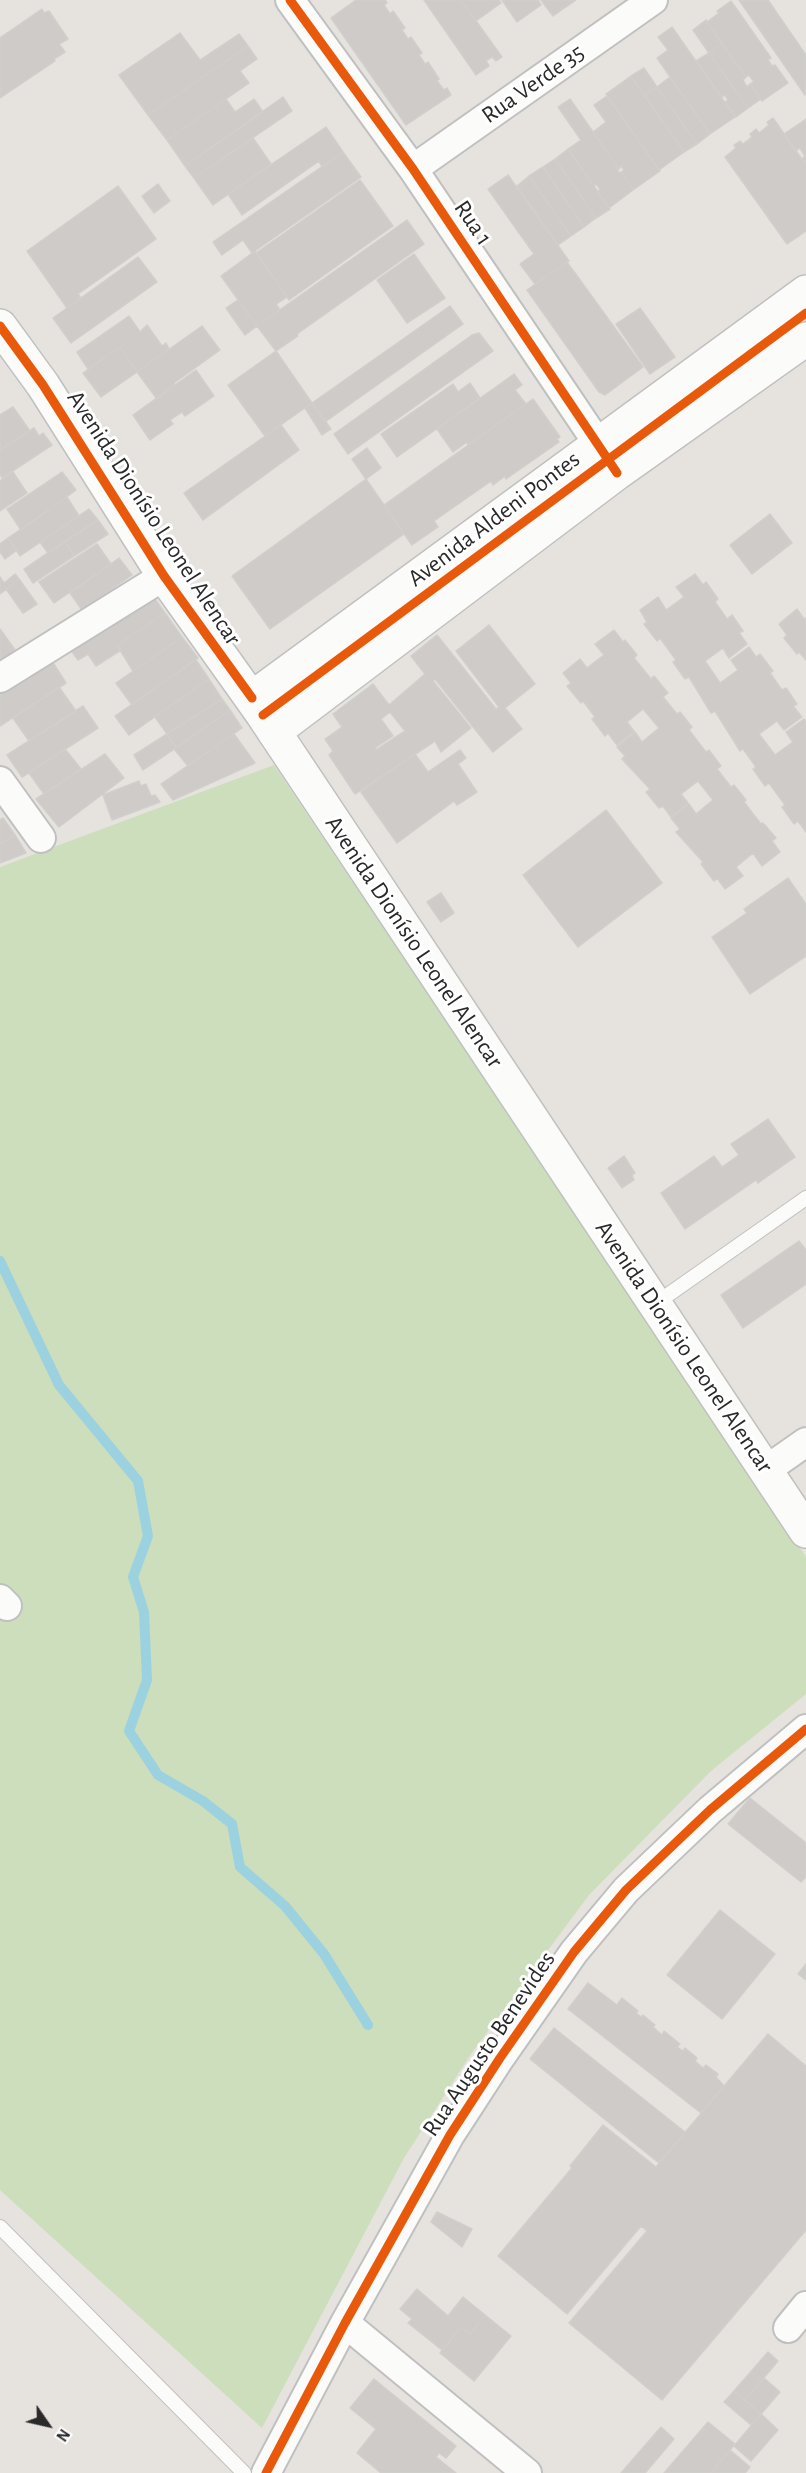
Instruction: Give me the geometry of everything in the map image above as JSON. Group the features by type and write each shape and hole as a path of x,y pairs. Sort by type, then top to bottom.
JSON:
{"main road":[{"name":"Avenida Aldeni Pontes","path":"252,698 806,292"},
{"name":"Avenida Dionísio Leonel Alencar","path":"0,326 43,385 164,576 252,698 806,1531"},
{"name":"Avenida Aldeni Pontes","path":"274,732 617,473 806,339"}],"street":[{"name":"Rua 1","path":"290,0 413,169 617,473"},
{"name":"Rua Verde 35","path":"413,169 653,0"},
{"path":"0,678 164,576"},
{"path":"0,781 41,838"},
{"path":"766,1470 806,1442"},
{"name":"Rua Augusto Benevides","path":"266,2473 345,2323 450,2135 500,2058 574,1952 626,1890 710,1810 806,1729"},
{"path":"788,2328 806,2306"},
{"path":"345,2323 527,2473"}],"lane":[{"path":"655,1304 806,1198"},
{"path":"0,2227 244,2473"}],"green space":[{"path":"274,765 806,1557 806,1694 711,1771 589,1895 471,2054 404,2158 262,2428 0,2190 0,867"}],"building":[{"path":"356,0 385,0 387,3 384,5 390,14 393,11 405,28 402,30 408,39 411,37 422,53 419,55 425,64 428,62 439,79 437,81 444,90 447,88 451,95 406,125 331,18"},
{"path":"424,0 461,0 502,57 496,61 492,57 486,61 489,66 476,75"},
{"path":"461,0 499,0 501,3 476,21"},
{"path":"502,0 538,0 541,5 517,22"},
{"path":"541,0 576,0 553,16"},
{"path":"739,0 768,0 806,55 805,95"},
{"path":"731,1 771,58 768,60 772,66 775,65 788,83 762,101 750,84 754,82 749,75 746,77 707,22"},
{"path":"42,9 44,13 49,11 68,39 59,44 65,52 0,98 0,38"},
{"path":"706,20 722,44 709,53 693,30"},
{"path":"672,27 735,117 710,134 657,58 668,50 658,37"},
{"path":"180,33 200,60 239,34 248,46 148,115 119,75"},
{"path":"722,44 746,77 743,80 747,87 750,84 761,99 748,108 709,53"},
{"path":"248,46 257,59 240,71 249,83 167,140 148,115"},
{"path":"709,53 748,108 736,117 725,102 728,100 725,95 722,97 696,61"},
{"path":"644,68 657,87 644,95 631,76"},
{"path":"631,76 684,152 659,170 606,94"},
{"path":"670,77 710,134 697,144 657,87"},
{"path":"657,87 697,144 684,152 644,95"},
{"path":"607,96 660,171 633,190 621,172 624,170 621,166 619,169 593,132 606,122 594,105"},
{"path":"283,97 292,111 194,178 185,166"},
{"path":"226,99 235,112 254,99 263,112 185,166 167,140"},
{"path":"570,99 619,169 617,169 619,173 621,172 633,190 609,208 598,192 600,189 596,184 594,186 568,149 581,140 558,107"},
{"path":"773,118 806,165 806,231 787,244 725,157 736,148 734,145 740,141 743,144 752,137 750,134 756,129 759,133 769,125 767,122"},
{"path":"806,119 806,165 802,159 805,156 800,148 795,151 784,134"},
{"path":"326,127 343,152 322,167 319,161 242,215 228,194"},
{"path":"253,138 271,164 213,205 194,178"},
{"path":"568,149 610,209 596,218 555,159"},
{"path":"343,152 361,177 252,253 243,240 222,255 213,242"},
{"path":"555,159 596,218 584,227 543,167"},
{"path":"543,167 584,227 571,236 529,176"},
{"path":"508,175 569,261 535,284 520,264 534,254 488,189"},
{"path":"529,176 571,236 558,245 517,186"},
{"path":"360,180 393,226 289,300 256,253"},
{"path":"158,184 170,201 154,213 142,196"},
{"path":"118,186 156,239 78,294 81,298 67,308 27,251"},
{"path":"407,220 424,244 276,351 257,326"},
{"path":"255,251 287,297 276,304 280,310 257,326 221,276"},
{"path":"414,254 445,298 407,323 377,280"},
{"path":"138,257 157,282 71,343 53,318"},
{"path":"567,262 643,367 605,395 599,392 527,290"},
{"path":"238,300 257,326 245,335 226,308"},
{"path":"450,306 463,324 325,422 312,403"},
{"path":"640,308 675,357 650,374 616,324"},
{"path":"129,316 140,332 147,325 162,346 166,343 169,349 137,372 120,347 88,369 77,352"},
{"path":"202,326 220,350 174,383 175,385 157,399 137,372"},
{"path":"479,333 493,351 348,454 334,434 472,335"},
{"path":"120,347 137,372 101,397 83,373"},
{"path":"276,351 312,403 265,436 228,385"},
{"path":"196,370 214,396 185,416 182,412 170,420 173,424 150,440 133,415"},
{"path":"514,374 522,385 515,390 526,404 468,445 467,442 453,452 437,429"},
{"path":"470,383 480,398 397,457 381,434 453,384 458,392"},
{"path":"533,399 560,437 557,439 559,442 506,479 505,476 493,485 491,481 434,521 438,527 412,545 384,505"},
{"path":"312,403 331,429 322,435 305,408"},
{"path":"13,407 30,431 0,450 0,415"},
{"path":"281,425 299,450 203,520 184,493"},
{"path":"34,428 39,436 43,433 52,445 2,478 0,450"},
{"path":"367,448 381,468 366,479 352,459"},
{"path":"13,472 27,493 0,511 0,481"},
{"path":"62,472 76,490 21,530 7,509"},
{"path":"366,479 404,534 270,629 232,576"},
{"path":"67,497 79,516 20,556 8,538"},
{"path":"89,509 98,520 48,553 40,542"},
{"path":"770,514 792,543 752,574 730,545"},
{"path":"98,520 108,534 74,556 65,541"},
{"path":"8,538 17,550 5,559 0,552 0,544"},
{"path":"65,541 74,556 33,583 24,569"},
{"path":"97,544 111,564 54,603 39,582"},
{"path":"119,558 132,575 82,610 70,593"},
{"path":"15,574 19,579 0,594 0,577 4,583"},
{"path":"695,574 703,585 706,582 718,599 715,602 727,619 732,615 743,631 739,633 747,644 729,658 723,648 705,661 720,683 738,670 731,660 749,647 756,657 760,654 773,671 770,673 782,690 786,688 797,704 793,706 802,717 784,730 777,721 759,734 775,755 793,742 786,732 804,719 806,722 806,832 798,821 794,824 782,807 785,805 769,783 765,786 753,769 756,767 743,749 740,751 715,711 711,713 689,677 685,679 673,662 676,660 660,638 657,641 644,624 647,622 640,610 658,597 666,610 684,597 676,587"},
{"path":"19,579 37,604 23,613 6,589"},
{"path":"152,595 165,613 117,645 121,650 96,666 88,654 78,660 70,649"},
{"path":"797,609 804,619 806,618 806,660 799,652 797,654 784,638 787,635 779,624"},
{"path":"165,613 182,637 133,671 117,645"},
{"path":"489,625 535,684 505,708 522,729 493,752 435,679 433,681 471,728 441,752 435,741 355,794 329,755 333,751 325,739 342,727 333,714 373,684 389,705 425,674 411,656 437,635 496,709 499,707 456,651","holes":["390,712 405,731 376,750 375,748 393,736 381,719"]},
{"path":"0,629 18,654 0,665"},
{"path":"614,630 637,655 634,658 651,679 654,676 668,693 663,697 692,727 689,730 706,752 709,750 721,766 717,769 731,787 734,785 761,824 763,823 776,838 772,841 780,852 762,866 753,853 736,867 743,876 725,889 717,878 714,881 701,864 703,862 676,832 680,829 671,818 689,804 696,814 713,800 698,781 681,794 688,803 671,817 663,806 659,808 646,792 650,789 622,759 625,756 617,747 635,732 642,742 659,728 643,709 627,722 634,731 617,745 608,733 605,736 592,719 595,717 583,701 581,703 567,686 571,683 563,673 580,659 587,668 604,655 595,644"},
{"path":"182,637 198,658 132,705 116,683"},
{"path":"196,660 209,679 129,735 115,716"},
{"path":"52,661 66,683 0,726 0,693"},
{"path":"209,679 222,699 167,734 155,717"},
{"path":"59,687 76,711 29,741 13,718"},
{"path":"222,699 230,710 176,748 167,734"},
{"path":"83,706 98,728 22,777 7,755"},
{"path":"230,710 242,728 188,766 174,749"},
{"path":"167,734 176,748 143,770 134,755"},
{"path":"234,734 255,763 173,800 161,784"},
{"path":"65,749 81,769 44,794 29,773"},
{"path":"460,750 466,758 458,764 477,792 457,805 454,801 397,843 361,792 415,754 428,772"},
{"path":"105,754 124,778 59,827 36,799"},
{"path":"139,781 141,786 146,784 151,796 155,795 160,802 112,820 103,795"},
{"path":"606,810 662,883 578,947 523,875"},
{"path":"3,818 15,835 0,844 0,820"},
{"path":"15,835 26,853 0,863 0,844"},
{"path":"788,878 806,904 806,956 750,994 712,937 747,913 744,909"},
{"path":"441,893 454,913 441,922 427,902"},
{"path":"768,1119 795,1157 758,1183 756,1180 685,1229 661,1193 714,1156 722,1167 739,1155 731,1144"},
{"path":"624,1156 635,1173 632,1175 634,1180 622,1188 608,1168"},
{"path":"799,1241 806,1250 806,1284 743,1328 721,1295"},
{"path":"750,1798 806,1843 806,1877 801,1882 728,1824"},
{"path":"720,1910 775,1954 722,2019 667,1975"},
{"path":"806,1964 806,1980 798,1974"},
{"path":"588,1983 617,2005 622,1998 638,2011 636,2013 641,2017 643,2015 655,2025 653,2027 662,2035 664,2031 680,2044 677,2047 683,2051 685,2048 697,2058 695,2061 703,2068 706,2065 718,2074 716,2077 724,2086 701,2113 568,2009"},
{"path":"554,2028 685,2132 659,2163 530,2059"},
{"path":"768,2034 806,2066 806,2230 662,2400 569,2323 647,2231 641,2226 567,2314 498,2256 572,2168 570,2166 603,2125 656,2167"},
{"path":"437,2212 472,2229 462,2247 431,2222"},
{"path":"417,2289 448,2316 463,2297 485,2315 470,2334 461,2327 442,2350 408,2323 412,2319 400,2309"},
{"path":"485,2315 511,2336 474,2381 440,2353 461,2327 470,2334"},
{"path":"768,2352 778,2361 745,2400 734,2391"},
{"path":"764,2378 780,2392 761,2414 745,2400"},
{"path":"374,2379 456,2446 446,2458 439,2453 436,2457 456,2473 381,2473 357,2453 376,2429 350,2408"},
{"path":"734,2391 761,2414 751,2425 724,2402"},
{"path":"761,2414 778,2430 751,2461 734,2446"},
{"path":"708,2422 735,2444 711,2473 664,2473"},
{"path":"661,2427 674,2439 645,2473 621,2473"},
{"path":"730,2450 750,2467 745,2473 711,2473"}],"waterway":[{"path":"0,1261 59,1385 138,1481 148,1536 133,1577 144,1612 147,1680 129,1731 158,1775 203,1801 232,1824 240,1867 285,1906 324,1954 368,2025"}],"cycle path":[{"path":"290,0 413,169 617,473"},
{"path":"263,715 806,313"},
{"path":"0,326 43,385 164,576 252,698"},
{"path":"266,2473 345,2323 450,2135 500,2058 574,1952 626,1890 710,1810 806,1729"}]}
